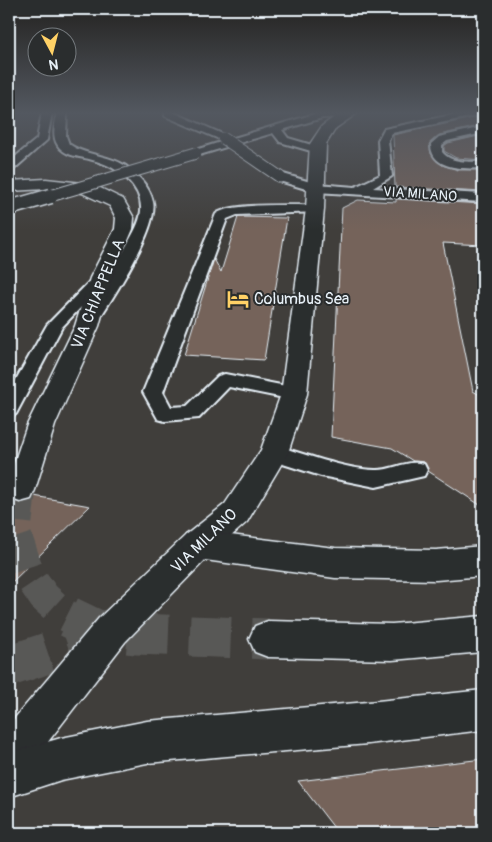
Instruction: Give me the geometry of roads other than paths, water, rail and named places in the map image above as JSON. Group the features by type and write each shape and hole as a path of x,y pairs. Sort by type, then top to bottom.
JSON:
{"main road":[{"name":"VIA MILANO","path":"9,758 112,630 198,546 236,513 274,453 294,394 315,198 318,151"},
{"name":"VIA CHIAPPELLA","path":"9,186 26,184 68,185 97,192 117,203 125,218 124,229 101,278 87,326 41,425 20,490"},
{"path":"198,546 335,563 436,565 483,561"},
{"path":"268,639 392,642 483,634"},
{"path":"9,775 61,759 147,742 368,723 483,710"}],"lane":[{"path":"9,168 29,151"},
{"path":"76,151 102,159 117,167 145,191 149,205 145,223 118,276 87,326"},
{"path":"9,208 202,151"},
{"path":"243,151 315,198"},
{"name":"VIA MILANO","path":"315,198 356,190 375,183 386,176 389,155 388,151"},
{"path":"436,151 444,160 454,164 483,165"},
{"name":"VIA MILANO","path":"356,190 483,198"},
{"path":"294,394 225,380 192,413 165,414 153,392 222,217 226,213 315,198"},
{"path":"9,409 55,325 101,278"},
{"path":"274,453 321,468 376,479 416,470"}],"tunnel":[{"path":"20,490 15,534 29,575 44,597 69,617"},
{"path":"69,617 96,630 137,634 268,639"},
{"path":"9,666 74,644 113,638"}],"place":[{"name":"Columbus Sea","path":"238,299"}]}
